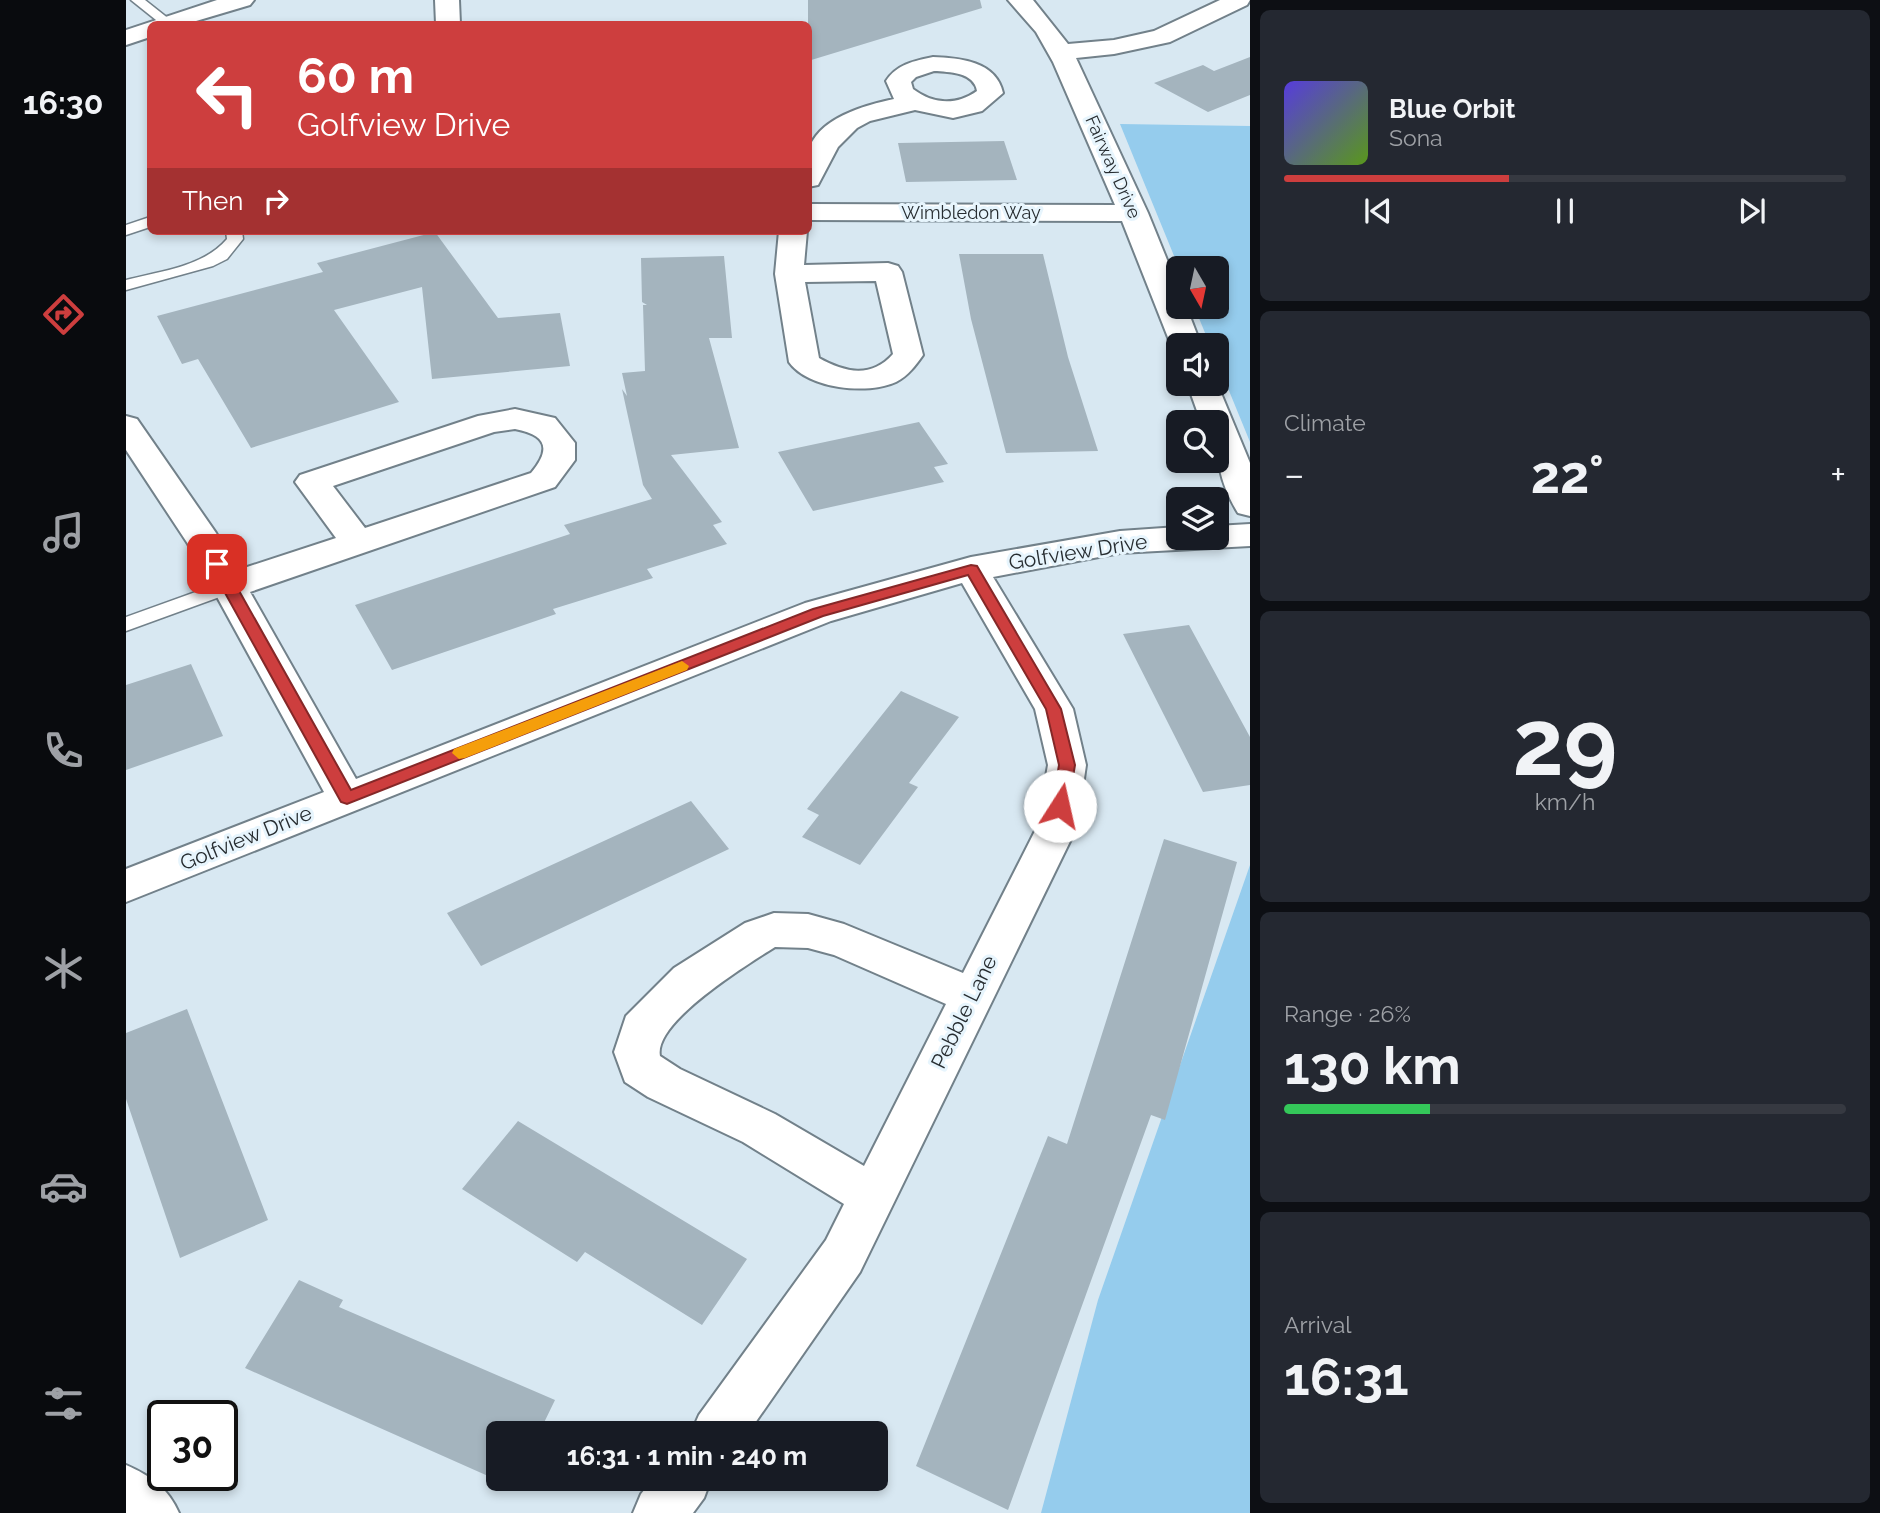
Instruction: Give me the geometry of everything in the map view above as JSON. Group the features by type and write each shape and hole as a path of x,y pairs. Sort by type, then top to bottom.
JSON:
{"street":[{"path":"173,21 242,0"},
{"path":"447,0 448,21"},
{"name":"Fairway Drive","path":"1020,0 1062,52 1134,213 1181,333"},
{"path":"1062,52 1114,47 1161,37 1239,0"},
{"path":"126,38 147,30"},
{"path":"812,172 832,137 851,118 873,110 914,103"},
{"name":"Wimbledon Way","path":"812,212 1134,213"},
{"path":"789,274 888,272 908,355 900,368 881,379 856,382 825,375 804,362 789,274 793,235"},
{"path":"1207,396 1250,505"},
{"path":"229,586 543,480 559,460 559,443 544,425 514,419 489,423 312,482 357,542"},
{"path":"126,426 204,541 347,798"},
{"path":"1229,536 1250,535"},
{"name":"Golfview Drive","path":"126,886 818,612 971,569 1120,542 1166,539"},
{"name":"Pebble Lane","path":"726,1421 843,1256 1057,827 1067,765 1054,709 971,569"},
{"path":"873,1196 759,1128 664,1083 641,1069 636,1052 642,1029 689,981 760,934 774,930 808,931 844,941 972,996"},
{"path":"660,1513 676,1491"},
{"path":"126,1492 152,1513"}],"lane":[{"path":"137,0 156,21"},
{"path":"126,230 147,223"},
{"path":"126,285 207,263 221,256 235,239 234,235"},
{"path":"126,624 229,586"}],"shaded area":[{"path":"1120,124 1250,126 1250,442 1229,391 1229,333 1205,333 1199,319 1229,319 1229,256 1174,256"},
{"path":"1250,865 1250,1513 1041,1513 1098,1300"}],"building":[{"path":"808,0 980,0 982,8 812,60 812,21 808,21"},
{"path":"1250,57 1250,95 1208,112 1154,83 1203,65 1214,71"},
{"path":"1004,141 1017,180 906,182 898,143"},
{"path":"424,235 437,235 498,318 560,313 570,366 432,379 422,287 334,310 399,402 251,448 198,359 182,364 157,316 323,272 317,263"},
{"path":"959,254 1043,254 1068,357 1098,451 1006,453 971,319"},
{"path":"724,256 732,338 709,338 739,448 671,455 722,522 713,525 727,544 647,569 653,578 553,609 556,614 392,670 355,605 570,534 564,525 652,499 643,485 622,389 627,396 622,373 645,371 643,305 647,305 642,302 641,258"},
{"path":"919,422 948,464 934,467 944,482 813,511 778,452"},
{"path":"1189,625 1250,737 1250,785 1203,792 1123,634"},
{"path":"191,664 223,736 126,770 126,685"},
{"path":"901,691 959,717 909,783 918,787 860,865 802,837 819,815 807,809"},
{"path":"691,801 729,849 481,966 447,913"},
{"path":"1164,839 1237,862 1165,1120 1151,1115 1008,1510 916,1466 1048,1136 1067,1144"},
{"path":"187,1009 268,1220 180,1258 126,1099 126,1033"},
{"path":"518,1121 747,1259 702,1325 585,1252 577,1262 462,1189"},
{"path":"299,1280 343,1300 339,1307 555,1400 545,1421 486,1421 486,1475 245,1368"}],"slow traffic":[{"path":"459,753 682,666"}],"route":[{"path":"217,564 347,798 818,612 971,569 1054,709 1067,765 1060,806"}]}
